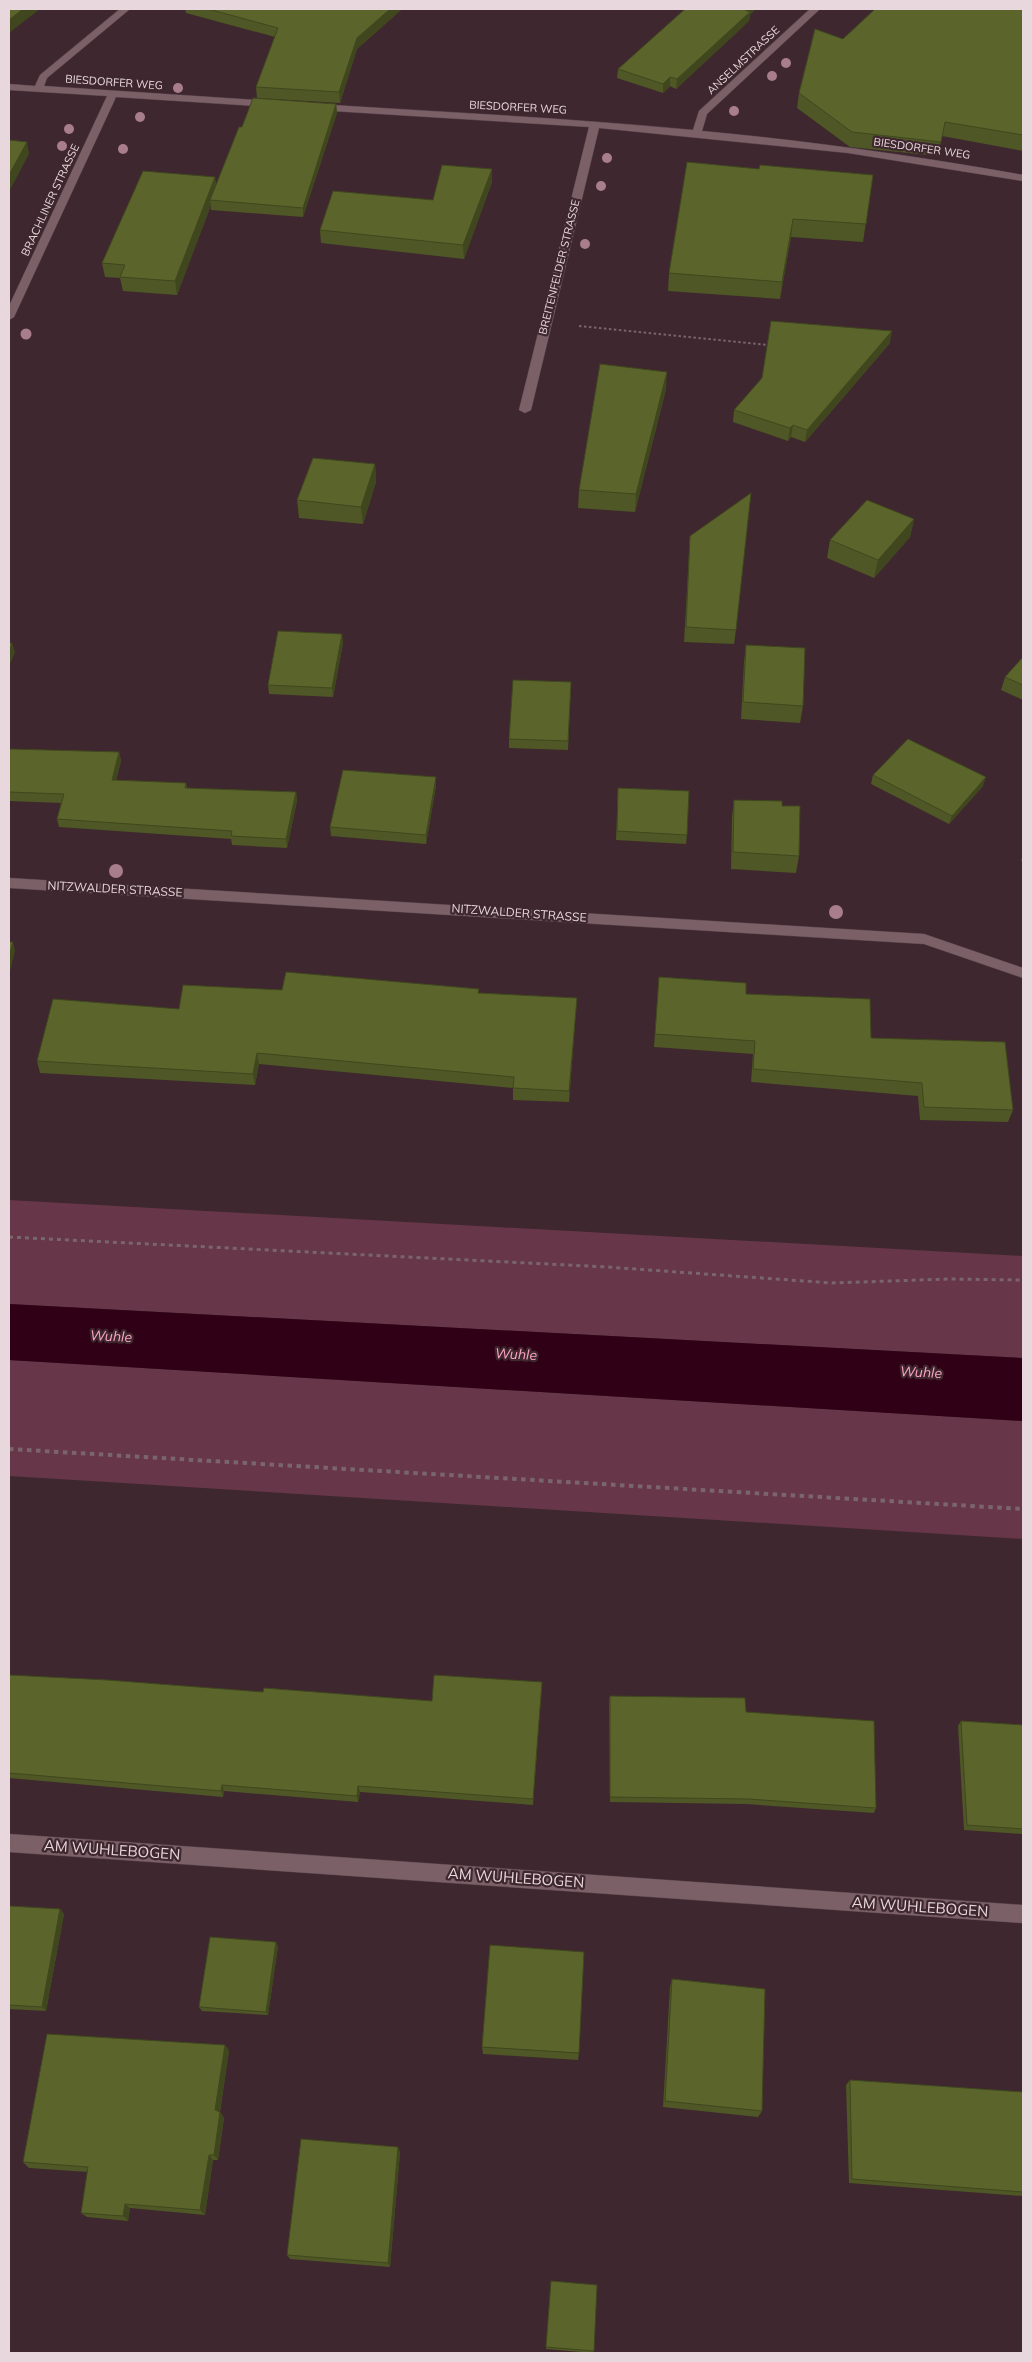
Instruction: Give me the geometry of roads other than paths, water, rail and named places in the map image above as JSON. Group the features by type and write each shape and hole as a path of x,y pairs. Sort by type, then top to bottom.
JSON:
{"street":[{"path":"38,89 44,77 125,9"},
{"name":"ANSELMSTRASSE","path":"697,133 702,113 815,9"},
{"name":"BIESDORFER WEG","path":"9,87 283,105"},
{"name":"BRACHLINER STRASSE","path":"9,317 113,94"},
{"name":"BIESDORFER WEG","path":"302,106 595,124 697,133 937,161 1023,178"},
{"name":"BREITENFELDER STRASSE","path":"525,410 595,124"},
{"name":"NITZWALDER STRASSE","path":"9,883 924,939 1023,973"},
{"name":"AM WUHLEBOGEN","path":"9,1842 1023,1914"}],"water":[{"name":"Wuhle","path":"9,1304 1023,1358 1023,1421 9,1360"}]}
